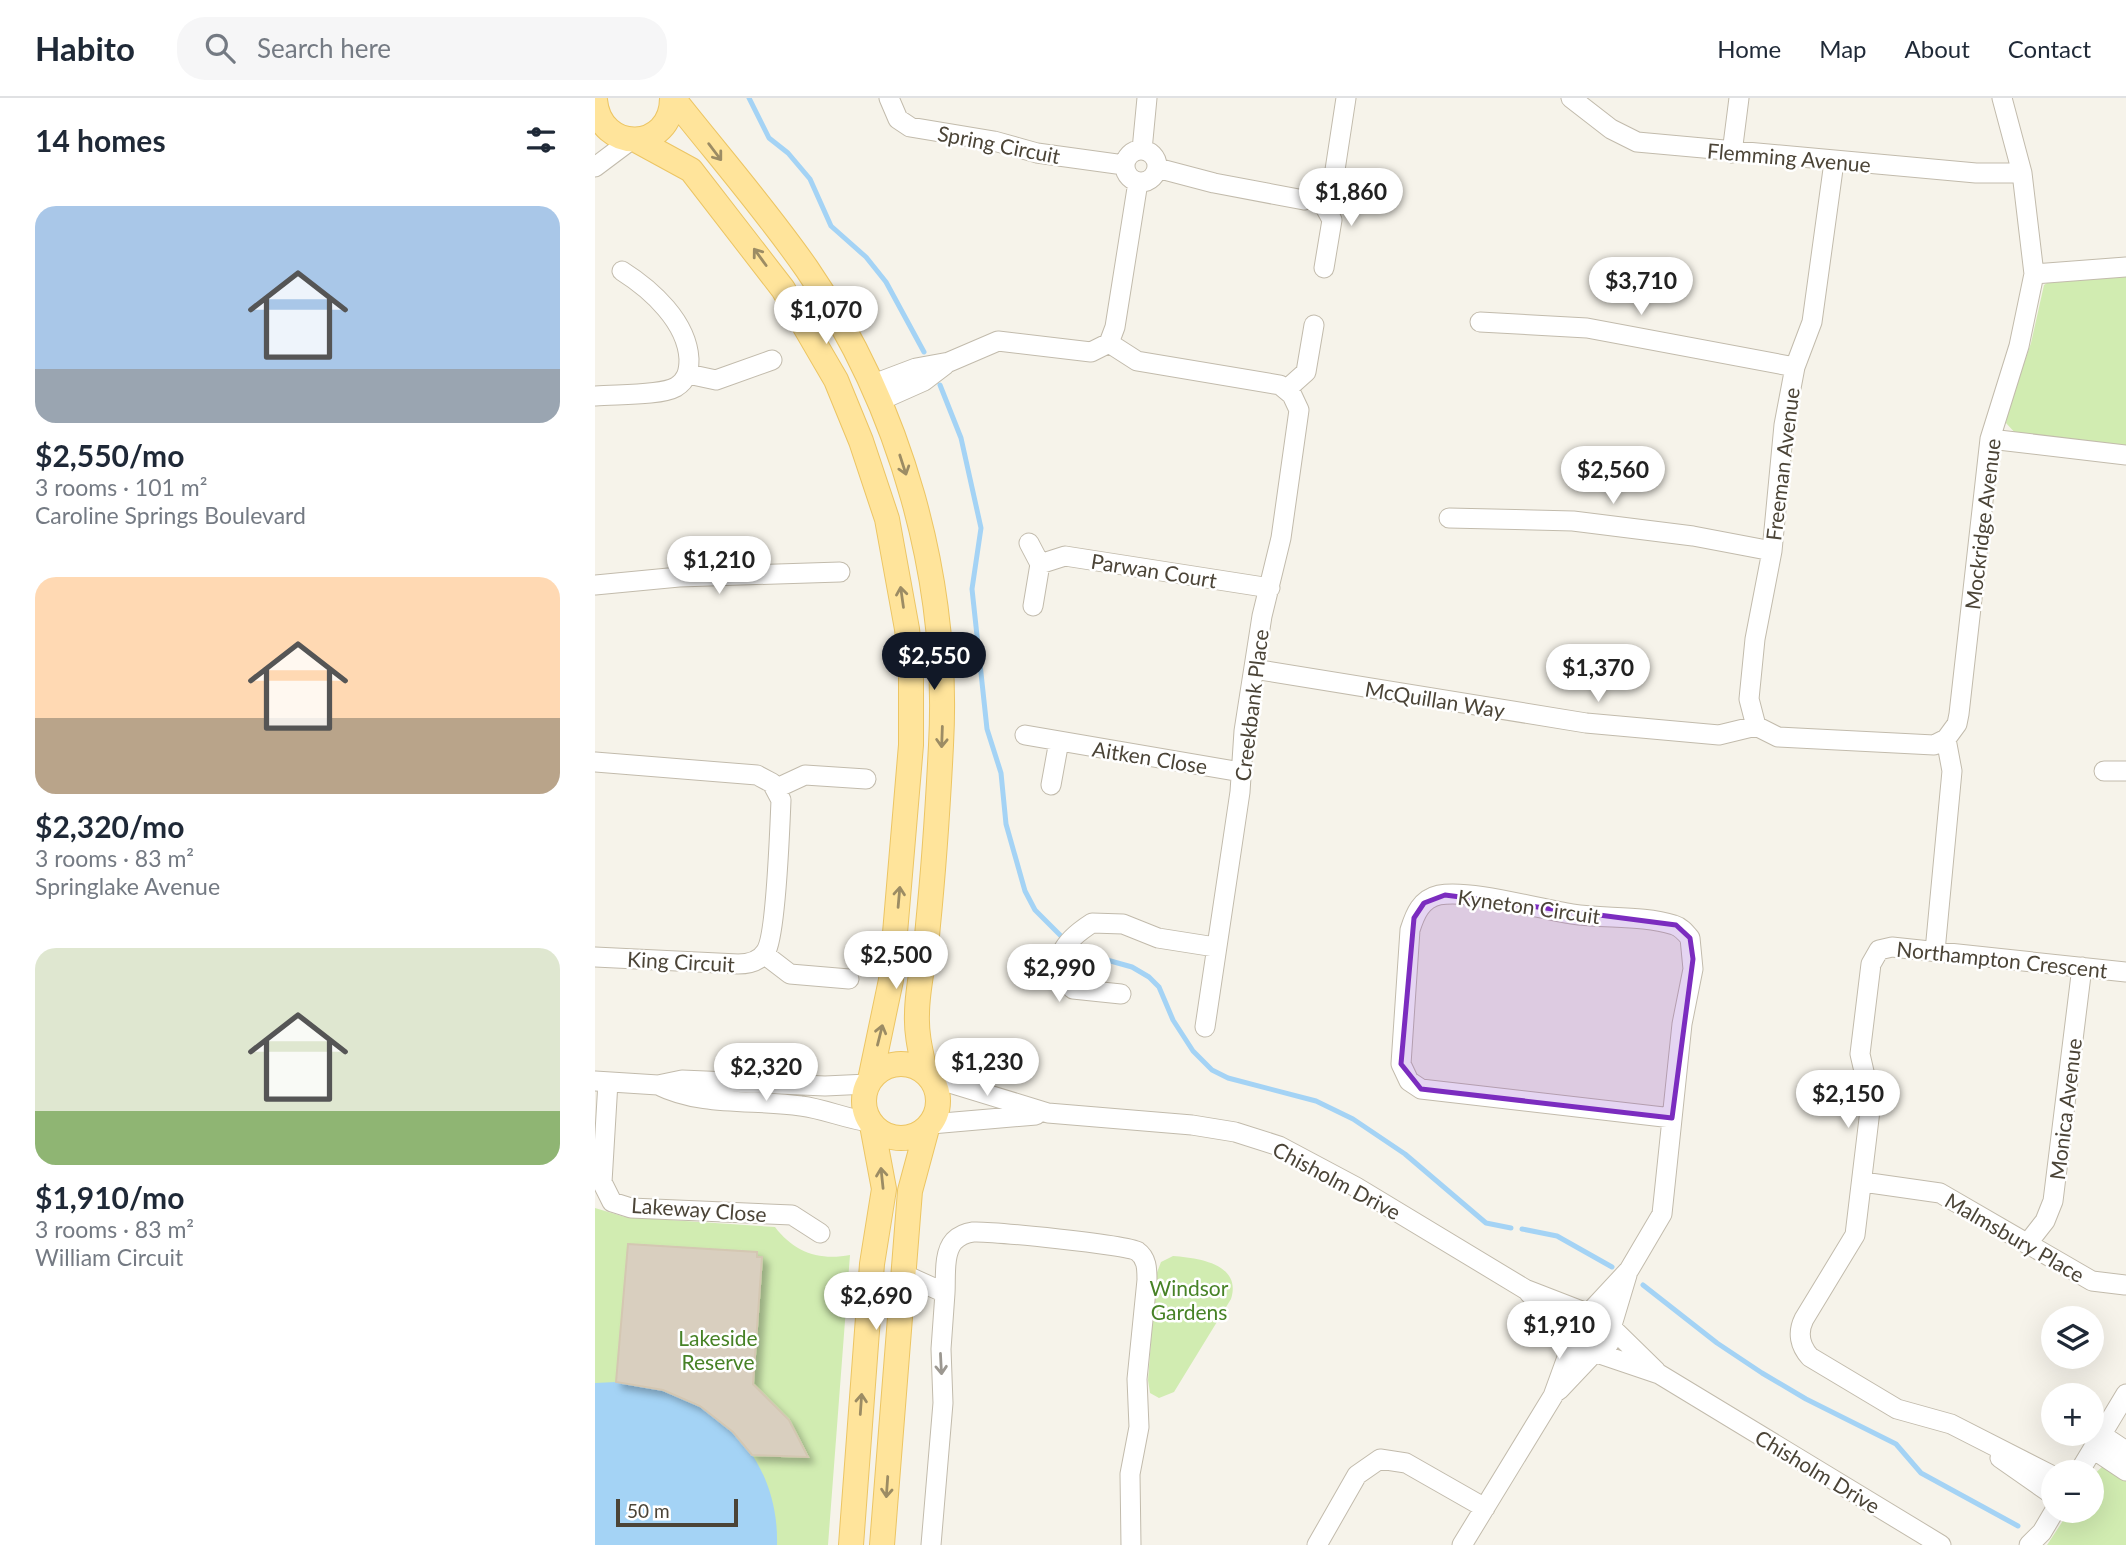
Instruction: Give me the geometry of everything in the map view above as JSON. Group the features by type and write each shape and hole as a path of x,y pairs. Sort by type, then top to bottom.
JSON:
{"main road":[{"path":"634,140 656,133 664,126 673,98"},
{"path":"673,98 808,271 834,311 875,393 900,457 921,530 935,604 942,673 941,744 934,858 917,1014 928,1075 939,1100 910,1191 883,1545"},
{"path":"596,109 612,134 634,140 676,160 704,184 783,289 812,334 848,408 887,519 901,585 911,665 911,746 890,989 864,1103 871,1123 884,1189 872,1264 851,1545"},
{"path":"848,408 875,393"},
{"path":"869,1082 877,1072 896,1064 906,1064 928,1075"},
{"path":"871,1123 888,1136 898,1138 909,1138 929,1126"},
{"path":"858,1450 889,1453"}],"street":[{"name":"Spring Circuit","path":"889,98 898,119 910,127 984,139 1037,153 1124,165"},
{"path":"1142,150 1147,98"},
{"path":"1157,168 1214,183 1304,200 1319,196 1333,183 1346,98"},
{"name":"Flemming Avenue","path":"1571,98 1611,129 1637,142 1834,162 1976,173 2022,173"},
{"path":"1732,153 1739,98"},
{"name":"Mockridge Avenue","path":"1946,739 1957,724 1959,714 1990,439 2019,346 2034,274 2022,173 2002,98"},
{"path":"595,167 634,140"},
{"path":"1142,150 1156,158 1157,168 1153,178 1138,182 1129,178 1124,165 1132,152 1142,150"},
{"name":"Freeman Avenue","path":"1756,726 1749,710 1753,651 1772,551 1784,425 1794,367 1812,322 1834,162"},
{"path":"875,393 924,381 949,362 998,341 1082,352 1101,349 1108,343 1115,327 1138,182"},
{"path":"1319,196 1332,220 1324,268"},
{"path":"2034,274 2126,267"},
{"path":"595,396 668,390 688,374 688,345 682,330 646,288 622,271"},
{"path":"1480,323 1587,328 1794,367"},
{"path":"1108,343 1137,361 1270,383 1287,389 1306,372 1314,325"},
{"path":"688,374 716,380 772,360"},
{"name":"Creekbank Place","path":"1205,1027 1262,615 1270,587 1300,420 1297,402 1287,389"},
{"path":"1990,439 2126,455"},
{"path":"1449,517 1573,521 1693,536 1772,551"},
{"path":"1029,543 1040,564 1033,606"},
{"name":"Parwan Court","path":"1040,564 1065,556 1270,587"},
{"path":"595,585 679,577 840,572"},
{"name":"McQuillan Way","path":"1254,669 1600,724 1719,735 1756,726"},
{"path":"1756,726 1778,737 1934,745 1946,739 1952,771 1935,951"},
{"name":"Aitken Close","path":"1025,735 1241,772"},
{"path":"1051,785 1059,741"},
{"path":"595,762 757,775 776,788 805,775 866,779"},
{"path":"2104,771 2126,771"},
{"name":"King Circuit","path":"595,957 745,964 764,954 771,937 781,811 776,788"},
{"name":"Kyneton Circuit","path":"1612,1326 1629,1270 1662,1214 1693,946 1683,930 1661,922 1574,915 1521,903 1449,895 1431,898 1418,909 1410,930 1401,1064 1409,1081 1421,1089 1672,1118"},
{"path":"1121,994 1073,989 1061,977 1058,962 1060,954 1092,923 1123,924 1158,938 1215,947"},
{"name":"Northampton Crescent","path":"2041,1470 1951,1424 1897,1409 1814,1361 1803,1348 1800,1334 1802,1322 1851,1245 1863,1182 1871,1102 1860,1054 1871,964 1885,947 2126,972"},
{"name":"King Circuit","path":"764,954 790,974 849,979"},
{"name":"Monica Avenue","path":"2027,1244 2045,1221 2053,1201 2082,967"},
{"name":"Chisholm Drive","path":"928,1075 1048,1113"},
{"path":"602,1081 658,1085 682,1080 825,1086 869,1082"},
{"name":"Lakeway Close","path":"602,1081 602,1182 612,1202 631,1208 792,1215 820,1233"},
{"path":"658,1085 690,1097 801,1106 871,1123"},
{"name":"Chisholm Drive","path":"929,1126 1048,1113 1192,1125 1235,1132 1279,1146 1356,1187 1525,1289 1588,1312"},
{"name":"Malmsbury Place","path":"1863,1182 1940,1194 2092,1281 2125,1285"},
{"path":"931,1545 943,1403 941,1349 944,1293 949,1249 966,1233 1124,1246 1142,1256 1147,1268 1147,1280 1137,1379 1139,1427 1130,1474 1131,1545"},
{"name":"Kyneton Circuit","path":"1588,1312 1629,1270"},
{"path":"903,1274 944,1293"},
{"name":"Chisholm Drive","path":"1525,1289 1573,1339"},
{"path":"1462,1545 1553,1396 1573,1339 1574,1322 1588,1312 1603,1315 1612,1326 1610,1343 1596,1353 1553,1396"},
{"name":"Chisholm Drive","path":"1612,1326 1659,1374"},
{"path":"1573,1339 1582,1350 1596,1353"},
{"name":"Chisholm Drive","path":"1596,1353 1659,1374 1941,1545"},
{"path":"2104,1432 2126,1394"},
{"name":"Northampton Crescent","path":"1987,1444 2002,1461 2041,1487"},
{"path":"2104,1444 2126,1451"},
{"path":"2102,1446 2126,1471"},
{"path":"1317,1545 1357,1475 1377,1460 1406,1463 1485,1508"},
{"path":"2037,1541 2047,1523"}],"highlighted area":[{"path":"1445,895 1676,925 1690,938 1693,959 1672,1118 1421,1089 1401,1064 1414,918 1424,903"}],"green space":[{"path":"2126,273 2126,447 2017,435 2006,423 2008,410 2031,343 2044,285 2053,279"},
{"name":"Lakeside Reserve","path":"595,1208 625,1217 775,1227 790,1243 808,1253 828,1257 850,1255 828,1545 595,1545"},
{"name":"Windsor Gardens","path":"1173,1256 1216,1265 1230,1278 1233,1287 1231,1299 1174,1392 1159,1398 1150,1393 1148,1380 1156,1275 1161,1262"},
{"path":"2104,1467 2126,1475 2126,1545 2047,1545 2061,1523 2104,1523"}],"water":[{"path":"616,1382 664,1390 689,1400 712,1413 731,1429 748,1448 761,1470 776,1518 777,1545 595,1545 595,1383"}],"building":[{"path":"628,1244 757,1252 757,1257 762,1257 753,1384 789,1420 808,1457 752,1455 733,1432 700,1406 663,1390 616,1382"}],"waterway":[{"path":"749,98 769,138 788,153 810,179 831,226 866,257 886,282 924,352"},
{"path":"940,385 961,438 981,528 972,589 987,729 1001,773 1006,824 1025,891 1035,910 1065,940"},
{"path":"1072,946 1082,953 1132,967 1149,977 1159,987 1173,1020 1193,1051 1212,1070 1228,1078 1316,1101 1353,1119 1405,1154 1486,1223 1511,1228"},
{"path":"1522,1229 1557,1236 1612,1267"},
{"path":"1643,1285 1717,1343 1762,1373 1806,1399 1896,1444 1921,1473 2018,1526"}]}
